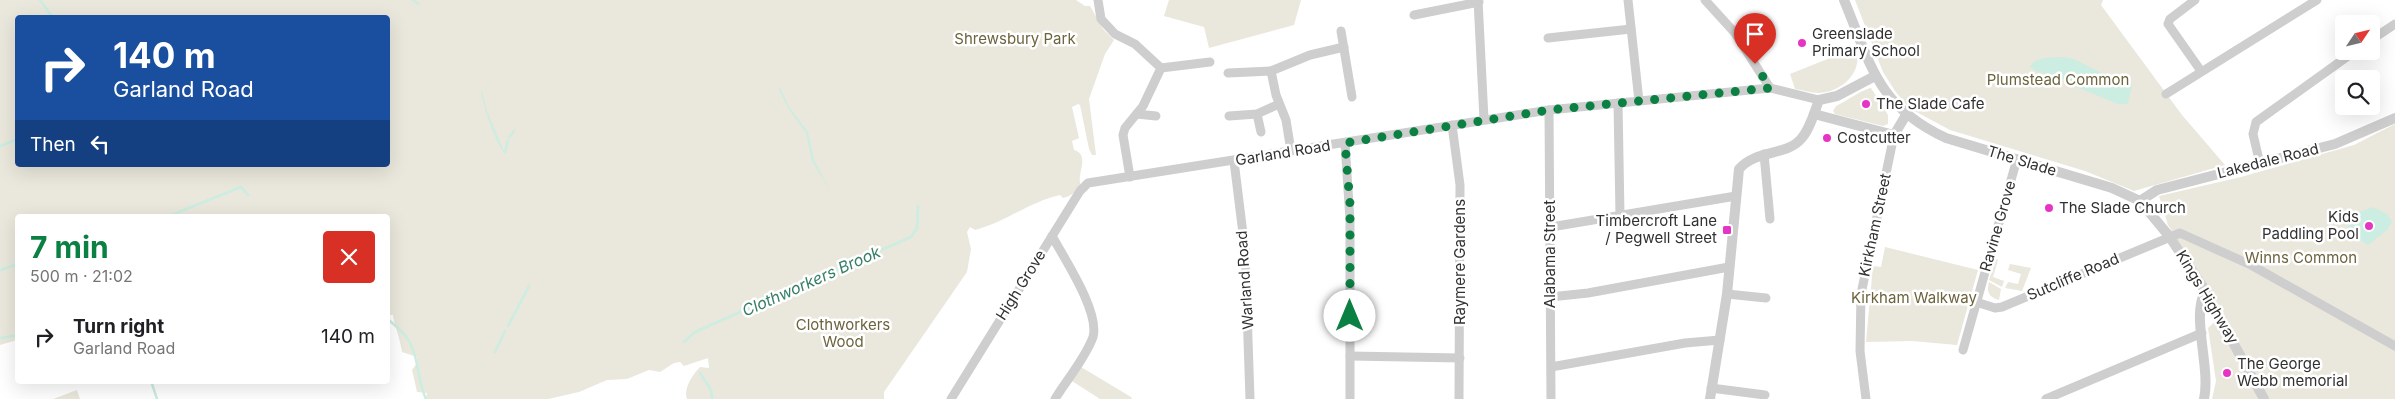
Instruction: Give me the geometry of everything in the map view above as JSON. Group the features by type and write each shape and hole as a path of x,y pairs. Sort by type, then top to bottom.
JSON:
{"street":[{"path":"1098,0 1101,19 1115,34 1135,44 1161,68 1210,62"},
{"path":"1628,0 1639,101"},
{"path":"1704,0 1735,32 1770,88"},
{"name":"The Slade","path":"1844,0 1876,76 1887,96 1906,115 1946,138 2112,188 2140,201"},
{"path":"2195,0 2170,19 2168,24 2201,71"},
{"path":"2166,94 2317,0"},
{"path":"1414,15 1479,1 1484,119"},
{"path":"2380,34 2395,24"},
{"path":"1548,38 1631,29"},
{"path":"1342,31 1352,97"},
{"path":"1228,73 1271,71 1310,55 1344,47"},
{"path":"2260,164 2253,134 2256,122 2342,60"},
{"path":"1130,177 1123,135 1125,128 1137,114 1161,68"},
{"path":"1271,71 1279,104 1286,120 1291,150"},
{"path":"1710,399 1727,294 1739,169 1753,157 1795,145 1806,131 1819,100 1837,96 1876,76"},
{"name":"Garland Road","path":"1101,182 1452,124 1549,110 1770,88 1819,100"},
{"path":"1229,116 1258,114 1279,104"},
{"path":"1618,104 1620,215"},
{"name":"Alabama Street","path":"1549,110 1551,399"},
{"path":"1137,114 1156,116"},
{"path":"1258,114 1261,132"},
{"path":"1814,114 1894,135"},
{"name":"Kirkham Street","path":"1866,399 1860,351 1861,294 1894,135 1906,115"},
{"name":"Lakedale Road","path":"2140,201 2157,190 2335,144 2395,118"},
{"name":"Raymere Gardens","path":"1452,124 1460,186 1459,399"},
{"path":"1345,143 1350,220 1350,399"},
{"path":"1764,154 1770,219"},
{"name":"Ravine Grove","path":"1962,350 2017,160"},
{"name":"Warland Road","path":"1234,161 1245,250 1250,399"},
{"name":"High Grove","path":"951,399 1080,191 1088,183 1101,182"},
{"path":"1551,227 1736,196"},
{"name":"Kings Highway","path":"2140,201 2169,236 2206,292 2264,399"},
{"path":"2169,236 2180,233 2233,256 2395,346"},
{"path":"1052,236 1086,303 1094,326 1090,344 1055,399"},
{"name":"Sutcliffe Road","path":"1976,302 1995,308 2002,307 2169,236"},
{"path":"1550,297 1588,293 1729,267"},
{"path":"2204,399 2206,372 2200,303 2206,292"},
{"path":"1727,294 1766,298"},
{"path":"2046,399 2202,334"},
{"path":"1551,367 1685,343 1720,340"},
{"path":"1350,356 1460,358"},
{"path":"1711,388 1765,395"}],"green space":[{"path":"0,0 1076,0 1085,6 1090,6 1103,29 1114,40 1105,54 1089,99 1096,155 1092,155 1089,149 1080,105 1072,107 1079,138 1072,141 1074,150 1081,154 1082,157 1080,189 1063,198 1060,195 1038,202 997,222 975,230 970,227 967,232 971,249 967,272 884,392 884,399 687,399 686,391 689,382 700,367 709,368 708,358 684,366 680,362 674,363 660,372 649,370 627,379 607,380 579,392 548,399 426,399 427,393 417,392 412,370 417,363 417,357 402,352 393,315 390,315 390,214 15,214 15,341 0,345"},
{"path":"1169,0 1301,0 1294,25 1209,48 1204,27 1164,16"},
{"name":"Plumstead Common","path":"1855,0 2103,0 2101,5 2182,115 2225,165 2134,191 2085,171 1950,130 1909,108 1895,91 1883,72"},
{"path":"1855,48 1857,65 1854,72 1849,79 1836,89 1828,92 1813,93 1795,89 1790,74"},
{"path":"1871,88 1888,115 1888,124 1883,126 1835,114 1833,111 1836,106"},
{"name":"Winns Common","path":"2395,124 2395,399 2212,399 2216,381 2208,328 2224,313 2168,225 2159,196 2241,177 2354,145"},
{"name":"Kirkham Walkway","path":"1885,247 1978,270 1957,345 1912,341 1866,342 1873,266 1881,267"},
{"path":"1996,259 1998,260 1993,277 2004,281 2002,287 1989,280"},
{"path":"2010,264 2031,268 2022,291 2005,288 2008,282 2018,284 2021,274 2008,270"},
{"path":"1989,282 2001,289 1999,300 1989,294"},
{"path":"1081,367 1132,399 1100,399 1072,381"},
{"path":"77,390 80,399 53,399"}],"shaded area":[{"path":"2062,57 2074,59 2104,74 2128,79 2132,85 2128,104 2118,104 2067,83 2058,76 2038,72 2030,67 2032,63 2040,59"},
{"path":"779,86 789,107 808,132 814,160 830,191 812,161 806,133 788,108 779,90"},
{"path":"481,88 487,111 505,154 497,141 490,122 483,102"},
{"name":"Kids Paddling Pool","path":"2373,207 2387,214 2392,222 2388,229 2368,245 2353,235 2347,224 2352,215"}],"waterway":[{"path":"40,0 51,15"},
{"path":"413,0 418,4"},
{"path":"509,137 514,131"},
{"path":"0,146 15,140"},
{"path":"505,152 508,141"},
{"path":"174,214 241,187 248,195"},
{"name":"Clothworkers Brook","path":"684,342 695,332 911,237 917,228 918,206"},
{"path":"0,270 15,265"},
{"path":"508,326 529,286"},
{"path":"390,321 405,335 411,345 426,399"},
{"path":"495,352 505,331"},
{"path":"0,338 15,336"},
{"name":"Clothworkers Brook","path":"700,373 711,390 712,399"},
{"path":"152,384 157,399"}],"place":[{"name":"Greenslade Primary School","path":"1802,43"},
{"name":"The Slade Cafe","path":"1866,104"},
{"name":"Costcutter","path":"1827,138"},
{"name":"The Slade Church","path":"2049,208"},
{"name":"Kids Paddling Pool","path":"2369,226"},
{"name":"Timbercroft Lane / Pegwell Street","path":"1727,230"},
{"name":"The George Webb memorial","path":"2227,373"}],"route":[{"path":"1350,316 1350,204 1345,143 1549,110 1770,88 1755,64"}],"park label":[{"name":"Shrewsbury Park","path":"1015,39"},
{"name":"Clothworkers Wood","path":"843,334"}]}
